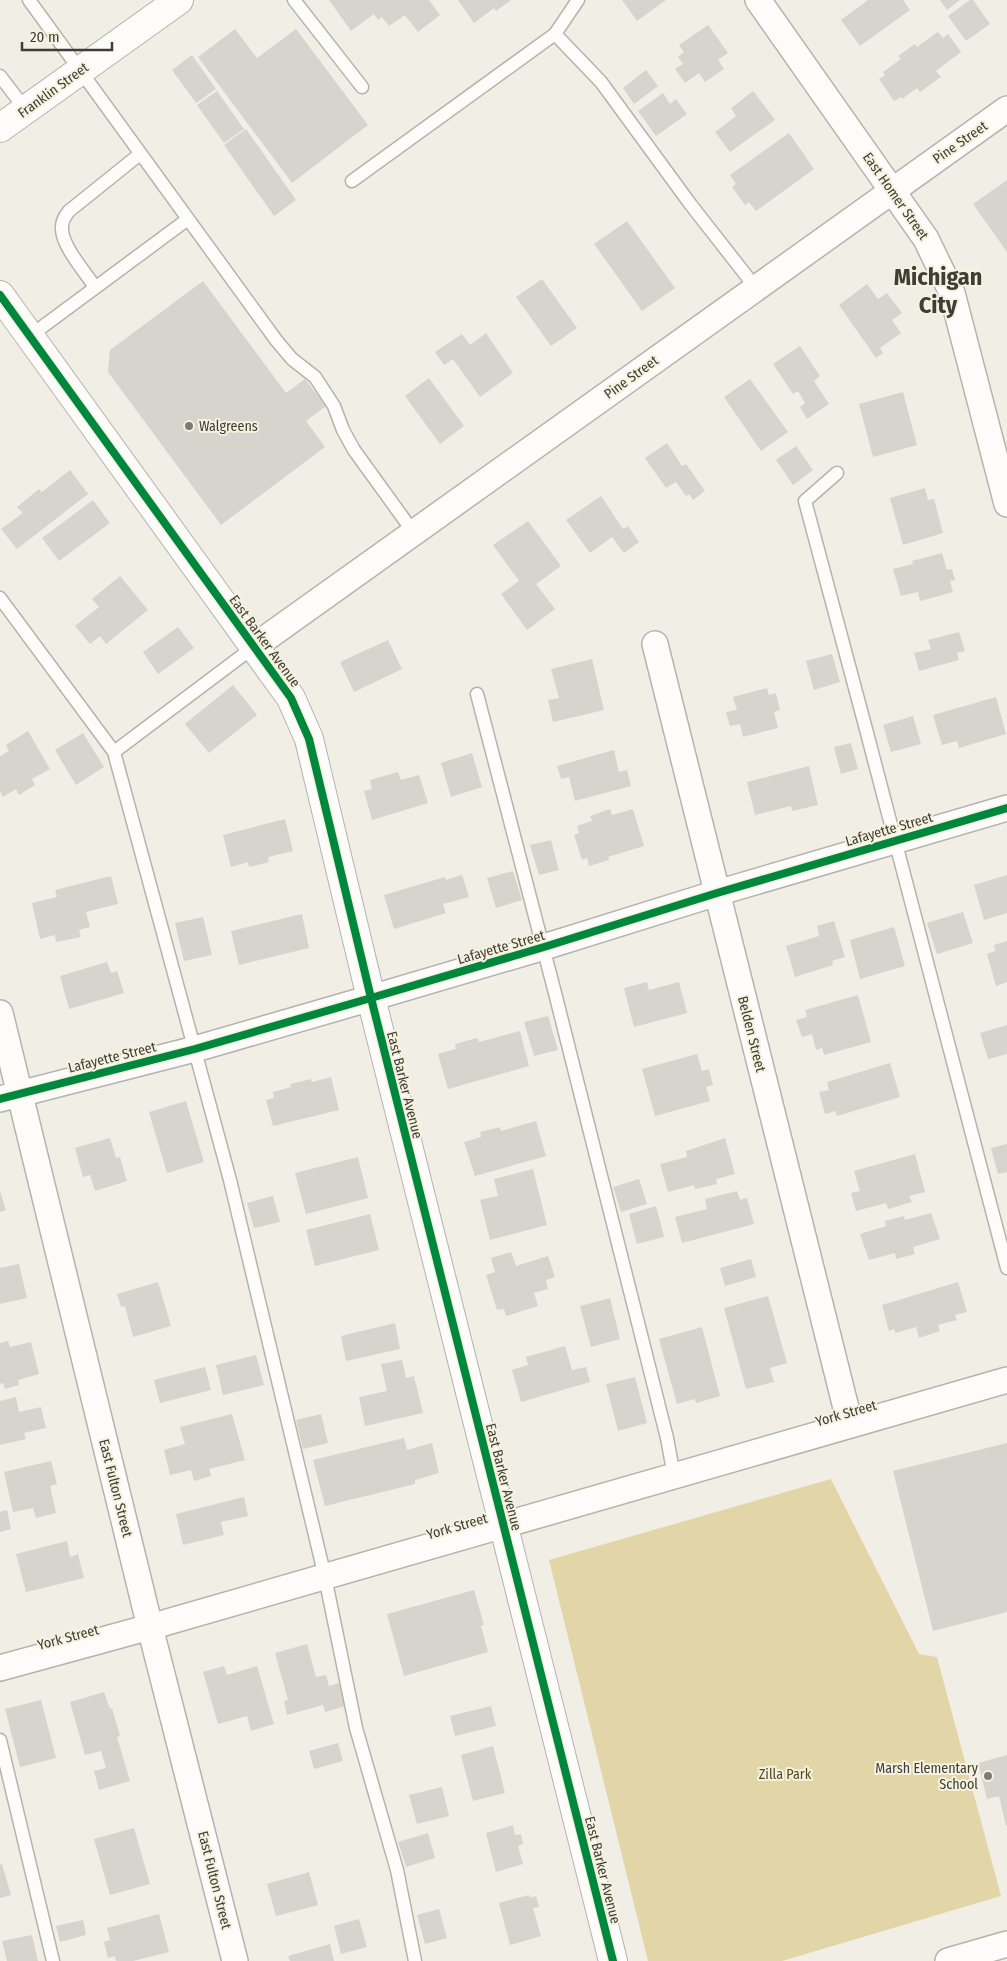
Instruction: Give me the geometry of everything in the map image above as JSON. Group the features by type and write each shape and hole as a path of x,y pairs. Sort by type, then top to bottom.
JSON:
{"street":[{"name":"Franklin Street","path":"0,128 179,0"},
{"name":"East Homer Street","path":"758,0 926,239 952,293 1007,504"},
{"name":"Pine Street","path":"254,646 1007,109"},
{"name":"East Barker Avenue","path":"0,295 291,698 308,740 613,1961"},
{"name":"Belden Street","path":"656,644 850,1424"},
{"name":"Lafayette Street","path":"10,1096 195,1049 544,947 717,893 1007,808"},
{"name":"East Fulton Street","path":"0,1013 10,1096 150,1627 235,1961"},
{"name":"York Street","path":"0,1668 504,1526 850,1424 1007,1380"},
{"path":"948,1961 996,1952"}],"lane":[{"path":"29,0 276,340 292,359 315,377 334,406 343,430 354,450 414,532"},
{"path":"294,0 362,87"},
{"path":"352,181 554,34 578,0"},
{"path":"554,34 601,82 702,219 756,288"},
{"path":"0,76 26,110"},
{"path":"95,287 65,243 62,229 63,220 69,211 140,154"},
{"path":"30,336 188,219"},
{"path":"837,473 805,501 896,840 1007,1268"},
{"path":"0,598 114,752 230,1180 325,1577 356,1728 397,1870 415,1961"},
{"path":"114,752 254,646"},
{"path":"477,694 544,947 665,1428 674,1476"},
{"path":"0,1740 53,1961"}],"green space":[{"name":"Zilla Park","path":"831,1479 919,1654 937,1657 1001,1896 782,1961 648,1961 549,1560"}],"building":[{"path":"329,0 429,0 440,15 418,32 405,15 389,26 382,17 378,20 374,14 351,31"},
{"path":"458,0 511,0 496,11 494,8 474,23"},
{"path":"622,0 666,0 637,21"},
{"path":"868,0 903,0 910,10 860,46 841,20"},
{"path":"940,0 960,0 947,10"},
{"path":"970,0 973,0 990,24 966,41 948,16"},
{"path":"708,25 728,53 718,60 724,69 705,82 699,73 685,83 675,69 683,64 678,57 684,52 679,45"},
{"path":"235,29 257,58 296,29 368,125 292,183 198,57"},
{"path":"938,32 943,38 948,34 961,52 936,71 941,77 920,92 917,88 902,99 901,97 894,101 879,79 885,75 883,72 901,59 898,56 915,44 917,47"},
{"path":"192,55 216,89 196,103 172,70"},
{"path":"646,70 658,86 634,104 623,88"},
{"path":"217,91 244,129 224,143 197,105"},
{"path":"753,91 775,120 730,152 715,132 736,116 731,108"},
{"path":"663,93 670,104 676,99 687,114 656,136 638,111"},
{"path":"246,129 296,200 274,216 224,145"},
{"path":"789,133 814,169 756,211 749,202 745,205 732,187 736,184 730,175"},
{"path":"1007,180 1007,252 973,204"},
{"path":"627,221 675,288 642,311 594,244"},
{"path":"542,279 577,328 551,346 516,297"},
{"path":"203,281 286,393 305,379 326,406 306,421 325,447 221,525 108,372 110,350"},
{"path":"867,284 878,299 887,293 902,313 892,320 901,333 880,348 883,353 876,358 839,305"},
{"path":"486,333 513,373 480,397 453,359 444,365 435,352 462,334 470,345"},
{"path":"800,346 820,376 814,381 829,404 807,419 800,407 805,403 798,391 793,394 773,364"},
{"path":"429,378 464,426 440,444 405,396"},
{"path":"750,379 788,432 761,451 724,397"},
{"path":"903,392 917,445 873,457 859,404"},
{"path":"667,443 682,466 686,464 705,491 693,500 689,494 686,496 676,482 666,488 645,458"},
{"path":"796,446 813,470 793,485 776,460"},
{"path":"70,470 88,494 17,549 1,529 23,513 17,507 39,489 42,492"},
{"path":"925,488 928,500 934,499 943,533 903,545 890,498"},
{"path":"601,496 623,529 628,526 639,542 624,553 612,537 590,553 566,520"},
{"path":"93,500 110,523 59,561 42,538"},
{"path":"528,521 561,566 536,584 555,609 527,630 501,594 519,581 493,545"},
{"path":"942,553 947,570 952,569 955,580 950,581 953,592 920,601 918,592 901,596 893,569 913,564 912,561"},
{"path":"120,576 148,610 106,644 100,636 90,644 75,626 99,607 92,599"},
{"path":"178,627 194,648 158,674 143,652"},
{"path":"959,632 965,651 957,653 959,660 919,671 914,653 931,649 928,640"},
{"path":"388,640 402,669 354,692 340,662"},
{"path":"832,654 840,682 814,690 806,661"},
{"path":"592,659 604,710 553,722 548,700 559,698 551,669"},
{"path":"233,685 257,715 209,753 185,724"},
{"path":"767,688 769,695 776,693 780,710 774,712 778,728 743,737 740,724 730,726 726,712 737,710 733,697"},
{"path":"996,697 1006,734 959,748 957,741 942,745 933,715"},
{"path":"913,716 921,744 891,752 883,725"},
{"path":"28,731 50,769 32,779 35,785 19,795 16,789 3,797 0,791 0,756 9,751 6,745"},
{"path":"83,733 104,767 76,785 55,750"},
{"path":"851,743 858,769 841,774 834,747"},
{"path":"614,750 619,772 627,770 631,786 575,801 569,777 561,779 557,766"},
{"path":"472,753 482,787 451,797 441,763"},
{"path":"809,766 818,805 792,811 791,806 755,815 747,782"},
{"path":"398,772 401,780 419,775 428,803 372,820 364,791 372,789 370,780"},
{"path":"610,809 612,815 633,809 644,846 608,857 609,860 589,866 587,858 582,860 574,835 579,833 577,826 592,821 590,816"},
{"path":"285,819 293,851 268,857 269,862 249,867 248,862 231,867 223,835"},
{"path":"551,840 559,870 539,875 530,845"},
{"path":"513,871 522,900 496,908 487,878"},
{"path":"462,875 469,897 443,904 446,913 394,929 384,895 445,877 446,880"},
{"path":"1007,875 1007,913 984,920 974,885"},
{"path":"111,876 118,904 86,912 90,927 79,930 81,937 56,942 55,935 40,939 32,903 57,897 55,890"},
{"path":"963,912 973,943 937,954 927,923"},
{"path":"302,914 309,948 239,965 231,931"},
{"path":"203,917 212,955 184,961 175,923"},
{"path":"834,921 845,957 832,961 833,965 795,977 786,946 819,936 817,926"},
{"path":"894,927 905,966 860,979 850,940"},
{"path":"1007,941 1007,982 996,986 987,954 995,951 994,945"},
{"path":"107,962 111,973 117,971 124,993 69,1009 60,976"},
{"path":"647,982 649,990 679,982 687,1013 634,1027 624,988"},
{"path":"858,995 871,1042 824,1055 822,1048 816,1050 812,1034 802,1037 796,1020 807,1017 805,1010"},
{"path":"548,1016 558,1050 534,1056 524,1022"},
{"path":"1007,1025 1007,1054 988,1059 980,1033"},
{"path":"520,1031 529,1066 448,1089 438,1054 456,1049 455,1044 477,1038 479,1042"},
{"path":"697,1054 702,1071 709,1069 713,1085 706,1087 710,1101 655,1116 642,1069"},
{"path":"890,1063 900,1097 837,1116 835,1111 825,1114 819,1092 829,1090 827,1082"},
{"path":"331,1077 339,1110 273,1126 266,1100 274,1098 273,1092 291,1087 290,1084 311,1079 312,1082"},
{"path":"186,1101 204,1162 167,1173 149,1112"},
{"path":"536,1121 546,1156 475,1176 464,1142 481,1137 480,1132 500,1127 501,1131"},
{"path":"110,1138 116,1158 120,1157 127,1181 95,1191 90,1175 83,1177 75,1148"},
{"path":"725,1138 735,1174 716,1179 717,1184 695,1189 694,1185 668,1192 660,1164 687,1157 686,1151"},
{"path":"1007,1144 1007,1172 998,1174 991,1148"},
{"path":"915,1154 925,1192 909,1196 912,1202 888,1209 886,1203 856,1211 851,1193 860,1191 854,1171"},
{"path":"358,1157 368,1198 306,1214 295,1173"},
{"path":"533,1169 547,1225 490,1240 480,1200 498,1196 494,1179"},
{"path":"639,1179 647,1204 621,1212 613,1187"},
{"path":"0,1191 6,1210 0,1212"},
{"path":"737,1191 740,1200 747,1198 754,1224 682,1243 675,1217 707,1209 705,1199"},
{"path":"273,1196 280,1222 254,1228 247,1203"},
{"path":"656,1206 664,1237 637,1244 629,1214"},
{"path":"931,1213 940,1239 913,1247 915,1254 896,1259 895,1253 869,1260 860,1234 886,1226 885,1221 904,1216 905,1220"},
{"path":"370,1214 379,1250 315,1266 306,1230"},
{"path":"511,1252 516,1266 548,1256 555,1277 546,1280 548,1289 534,1293 538,1306 506,1316 504,1309 497,1310 486,1275 495,1272 491,1258"},
{"path":"751,1259 756,1277 725,1286 720,1268"},
{"path":"19,1264 27,1298 0,1304 0,1268"},
{"path":"158,1282 171,1326 133,1337 125,1306 121,1307 117,1294"},
{"path":"958,1282 967,1312 955,1315 957,1320 938,1325 940,1331 919,1338 916,1327 895,1333 894,1329 889,1331 882,1305"},
{"path":"768,1296 787,1363 770,1368 774,1382 746,1389 724,1308"},
{"path":"610,1298 620,1339 591,1347 580,1306"},
{"path":"395,1323 400,1349 346,1361 341,1336"},
{"path":"702,1327 720,1396 696,1403 695,1399 677,1404 659,1339"},
{"path":"8,1341 10,1347 31,1342 39,1374 18,1380 19,1385 5,1389 3,1383 0,1384 0,1343"},
{"path":"565,1346 572,1370 586,1367 590,1382 521,1402 512,1370 528,1365 526,1357"},
{"path":"256,1355 264,1385 223,1395 216,1365"},
{"path":"402,1360 406,1378 414,1376 423,1413 365,1426 359,1397 387,1391 381,1364"},
{"path":"205,1367 211,1390 160,1403 154,1380"},
{"path":"635,1377 647,1423 618,1431 606,1384"},
{"path":"16,1397 19,1412 41,1407 46,1428 24,1433 26,1439 0,1445 0,1401"},
{"path":"232,1414 245,1460 209,1469 211,1476 194,1481 191,1470 170,1475 164,1450 185,1444 180,1427"},
{"path":"321,1414 328,1443 303,1449 296,1420"},
{"path":"404,1438 407,1450 432,1443 439,1473 415,1480 415,1484 325,1506 313,1460"},
{"path":"1007,1443 1007,1612 933,1631 893,1471"},
{"path":"51,1461 57,1484 50,1486 56,1513 36,1518 33,1508 13,1512 4,1472"},
{"path":"244,1497 248,1516 221,1522 224,1535 183,1545 176,1514"},
{"path":"7,1510 11,1529 0,1532 0,1512"},
{"path":"67,1541 70,1557 78,1554 84,1578 26,1592 16,1554"},
{"path":"474,1590 484,1625 481,1626 488,1652 404,1676 387,1614"},
{"path":"307,1644 316,1677 326,1675 329,1686 339,1683 345,1706 325,1712 323,1705 287,1715 284,1701 288,1700 275,1653"},
{"path":"224,1666 227,1675 257,1666 274,1724 251,1731 247,1716 218,1724 203,1672"},
{"path":"104,1692 110,1709 112,1708 120,1736 117,1737 130,1781 99,1790 94,1771 106,1768 101,1751 85,1755 70,1702"},
{"path":"41,1700 56,1758 20,1767 5,1709"},
{"path":"491,1706 496,1726 455,1736 450,1716"},
{"path":"338,1743 343,1761 314,1769 309,1751"},
{"path":"493,1746 505,1793 473,1801 461,1755"},
{"path":"1007,1755 1006,1826 999,1796 987,1799 978,1763"},
{"path":"442,1787 449,1816 417,1824 409,1795"},
{"path":"513,1825 515,1835 521,1834 523,1844 518,1846 523,1864 496,1872 486,1833"},
{"path":"134,1828 150,1884 110,1895 94,1839"},
{"path":"428,1833 435,1858 406,1867 398,1842"},
{"path":"2,1864 11,1895 0,1898 0,1865"},
{"path":"309,1872 318,1905 276,1916 267,1884"},
{"path":"529,1895 530,1898 536,1896 539,1907 533,1908 541,1936 510,1945 499,1903"},
{"path":"439,1909 447,1938 425,1944 417,1915"},
{"path":"159,1914 169,1952 133,1961 116,1961 115,1956 108,1958 104,1942 110,1940 107,1928"},
{"path":"359,1919 367,1947 341,1954 334,1926"},
{"path":"83,1920 86,1935 60,1942 56,1926"},
{"path":"32,1935 38,1961 7,1961 2,1941"},
{"path":"330,1944 334,1961 290,1961 288,1956"}],"cycle path":[{"path":"0,295 291,698 309,739 371,998 613,1961"},
{"path":"0,1099 195,1049 544,947 717,893 1007,808"}],"place":[{"name":"Walgreens","path":"189,426"},
{"name":"Marsh Elementary School","path":"988,1776"}],"district":[{"name":"Michigan City","path":"938,291"}]}
